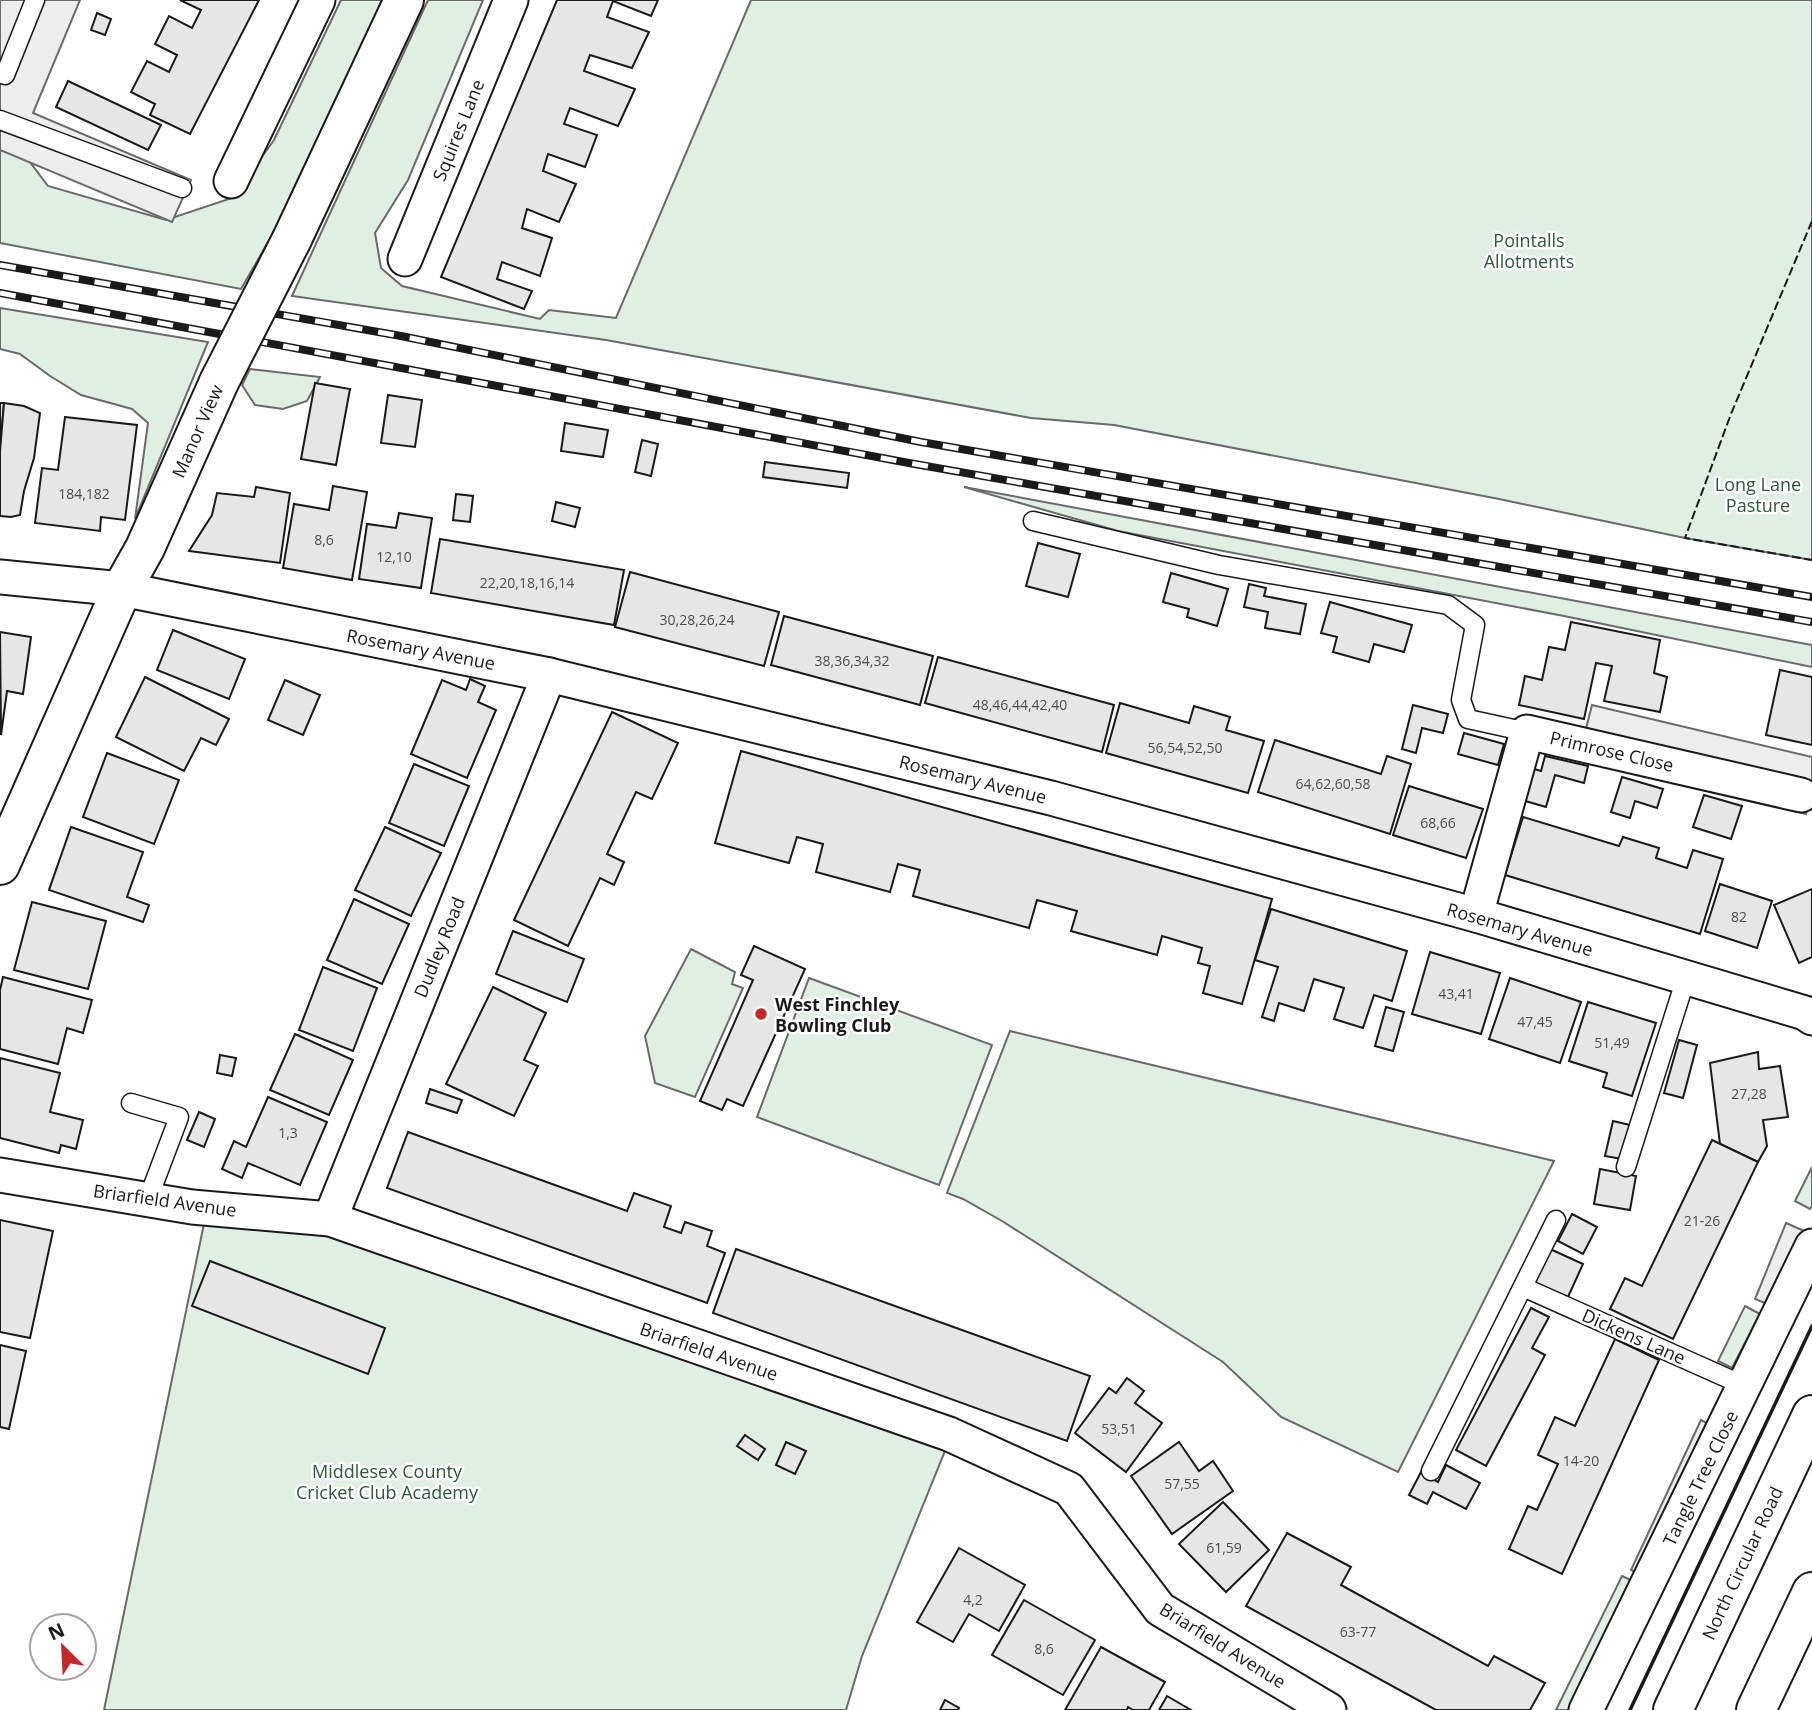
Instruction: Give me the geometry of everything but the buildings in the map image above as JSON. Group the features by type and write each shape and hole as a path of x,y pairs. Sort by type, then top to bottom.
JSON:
{"main road":[{"name":"Manor View","path":"0,866 122,589 145,548 219,382 292,239 404,0"},
{"name":"North Circular Road","path":"1673,1710 1812,1415"},
{"path":"1756,1710 1812,1592"}],"street":[{"path":"231,181 318,0"},
{"name":"Squires Lane","path":"404,259 511,0"},
{"name":"Rosemary Avenue","path":"0,577 122,589 550,675 1051,798 1476,915 1805,1013 1812,1018"},
{"name":"Dudley Road","path":"330,1219 550,675"},
{"name":"Primrose Close","path":"1476,915 1527,732 1801,795"},
{"name":"Briarfield Avenue","path":"0,1175 192,1207 330,1219 949,1434 1069,1489 1160,1609 1329,1710"},
{"name":"Tangle Tree Close","path":"1586,1710 1812,1246"}],"lane":[{"path":"5,75 30,2"},
{"path":"0,120 182,188"},
{"path":"1033,522 1219,565 1448,605 1475,625 1461,700 1468,719 1527,732"},
{"path":"1626,1167 1686,978"},
{"path":"131,1103 180,1117 148,1199"},
{"path":"1431,1471 1556,1220"},
{"name":"Dickens Lane","path":"1523,1287 1745,1385"}],"green space":[{"path":"341,0 383,0 298,190 241,289 0,243 0,150 26,157 48,186 166,220 232,198 274,140"},
{"name":"Pointalls Allotments","path":"428,0 483,0 408,180 375,233 381,268 402,286 540,319 549,310 616,318 751,0 1812,0 1812,560 1685,538 1499,499 1114,425 1031,418 606,340 292,296"},
{"path":"0,308 208,342 135,519 148,423 132,409 81,395 20,354 0,349"},
{"path":"250,369 320,377 307,401 283,409 255,405 242,385"},
{"path":"964,487 1812,645 1812,667 1564,616 1118,531"},
{"path":"691,949 735,972 732,984 743,988 695,1097 655,1083 645,1036"},
{"path":"809,978 992,1045 939,1185 757,1117"},
{"path":"1010,1031 1554,1161 1398,1472 1281,1417 1223,1362 1002,1221 947,1193"},
{"path":"1812,1167 1812,1206 1810,1209 1795,1201"},
{"name":"Middlesex County Cricket Club Academy","path":"207,1209 335,1220 951,1436 862,1656 846,1710 104,1710"},
{"path":"1745,1306 1760,1314 1732,1368 1718,1361"},
{"path":"1622,1576 1633,1581 1574,1710 1556,1710"}],"shaded area":[{"path":"0,0 80,0 33,113 191,180 172,222 0,150"},
{"path":"1592,705 1812,757 1812,788 1806,814 1578,760"},
{"path":"1786,1223 1809,1233 1777,1308 1755,1299"},
{"path":"1701,1420 1716,1428 1646,1577 1631,1570"}],"railway":[{"path":"0,265 401,336 921,442 1812,597"},
{"path":"0,293 909,463 1812,622"}],"fence":[{"path":"1812,221 1731,414 1685,538 1812,560"}],"wall":[{"path":"1630,1710 1812,1326"}],"place":[{"name":"West Finchley Bowling Club","path":"761,1014"}],"park label":[{"name":"Long Lane Pasture","path":"1758,494"}]}
